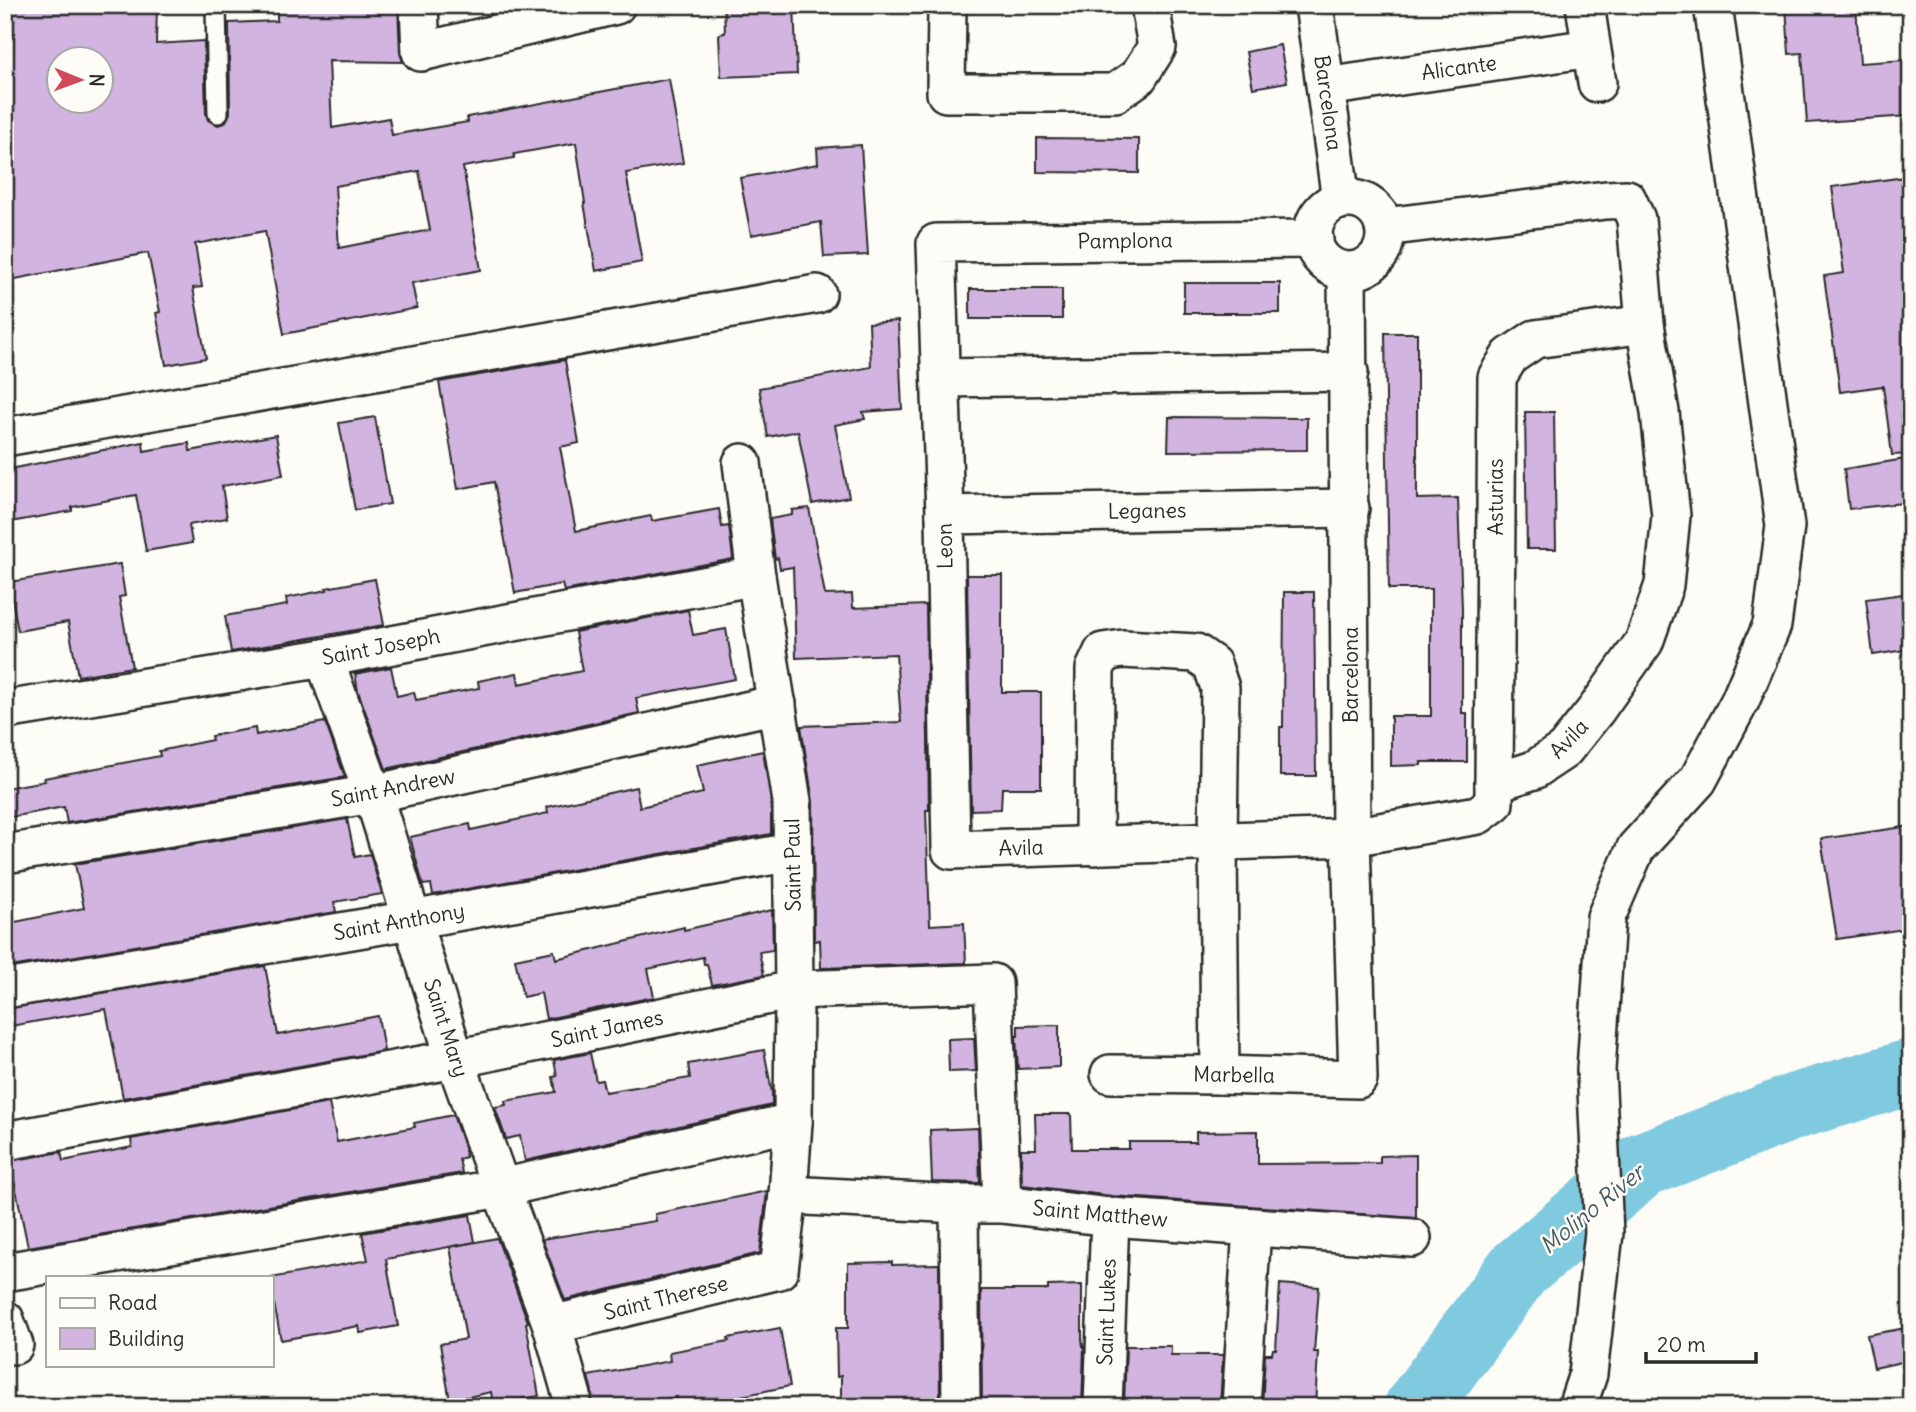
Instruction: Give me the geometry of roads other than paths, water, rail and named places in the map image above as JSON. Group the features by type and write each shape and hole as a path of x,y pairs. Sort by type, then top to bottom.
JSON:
{"street":[{"path":"419,5 421,52 616,5"},
{"path":"947,5 946,93 1115,93 1138,77 1157,47 1150,5"},
{"name":"Barcelona","path":"1314,5 1340,200"},
{"path":"1585,5 1597,83"},
{"path":"1577,1407 1588,1374 1604,1233 1596,1070 1606,917 1636,848 1698,780 1740,701 1772,625 1785,526 1713,5"},
{"name":"Alicante","path":"1326,87 1591,48"},
{"path":"1352,199 1373,208 1384,227 1385,238 1378,258 1369,265 1347,272 1330,265 1322,258 1314,239 1314,227 1320,215 1329,205 1340,200 1352,199"},
{"name":"Avila","path":"951,850 1352,837 1478,815 1494,803 1494,783 1534,771 1564,750 1644,642 1664,585 1671,516 1660,412 1645,324 1636,219 1627,199 1384,227"},
{"name":"Pamplona","path":"936,243 1314,239"},
{"name":"Leon","path":"936,243 951,850"},
{"name":"Barcelona","path":"1347,272 1352,837 1358,1079"},
{"path":"5,437 817,294"},
{"name":"Asturias","path":"1494,783 1497,377 1510,356 1535,339 1645,324"},
{"path":"941,378 1349,372"},
{"name":"Saint Paul","path":"742,463 756,576 792,801 793,1122 779,1270"},
{"name":"Leganes","path":"944,515 1350,508"},
{"name":"Saint Joseph","path":"5,710 324,658 756,576"},
{"path":"1094,846 1095,669 1103,652 1123,649 1196,653 1212,664 1220,688 1220,1074"},
{"name":"Saint Mary","path":"324,658 373,794 455,1059 552,1325 572,1396"},
{"name":"Saint Andrew","path":"5,854 373,794 777,704"},
{"name":"Saint Anthony","path":"5,989 792,852"},
{"name":"Saint James","path":"5,1141 455,1059 794,990 993,983 1002,1204"},
{"name":"Marbella","path":"1110,1074 1220,1074 1358,1079"},
{"path":"5,1272 501,1188 793,1122"},
{"name":"Saint Matthew","path":"788,1195 1002,1204 1110,1217 1412,1238"},
{"path":"960,1204 961,1407"},
{"name":"Saint Lukes","path":"1103,1407 1110,1217"},
{"path":"1241,1407 1252,1227"},
{"name":"Saint Therese","path":"552,1325 779,1270"}],"lane":[{"path":"216,5 218,113"}],"waterway":[{"name":"Molino River","path":"1417,1407 1518,1270 1642,1165 1796,1106 1911,1072"}]}
